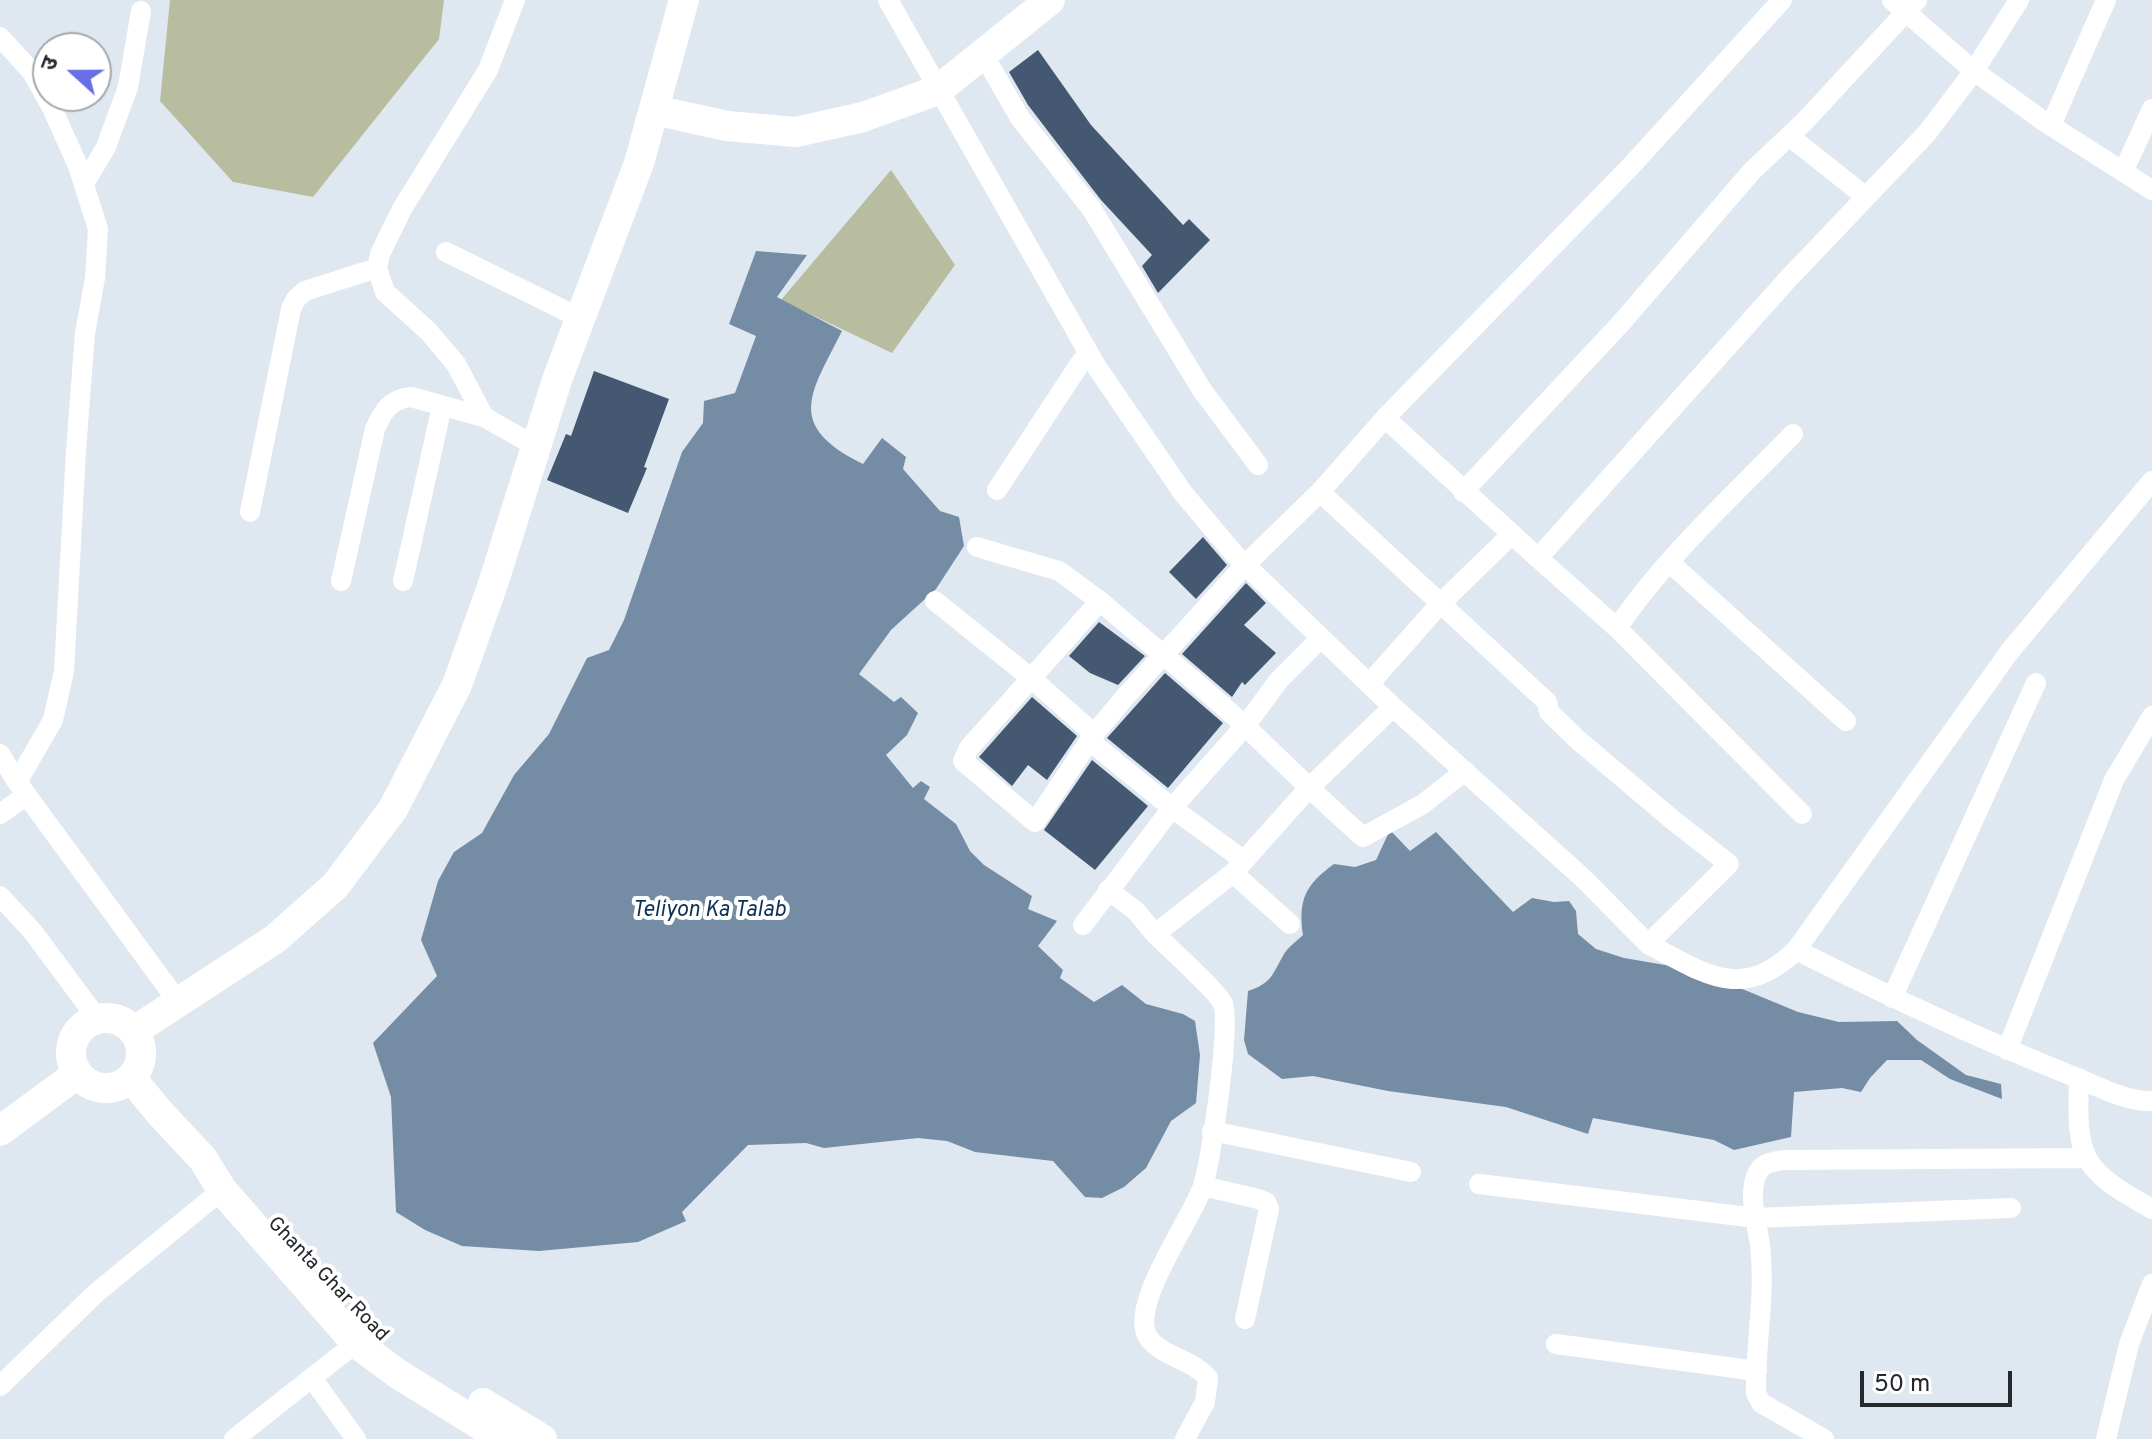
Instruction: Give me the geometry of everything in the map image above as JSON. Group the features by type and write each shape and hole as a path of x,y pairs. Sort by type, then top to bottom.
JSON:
{"main road":[{"path":"134,1031 275,939 335,886 393,809 457,685 557,380 639,163 684,0"},
{"path":"654,110 727,126 796,132 863,117 938,90 1050,0"},
{"path":"111,1017 124,1022 134,1031 141,1046 140,1063 131,1078 118,1086 103,1088 88,1084 77,1074 71,1061 71,1047 76,1034 85,1024 97,1018 111,1017"},
{"path":"0,1131 77,1074"},
{"name":"Ghanta Ghar Road","path":"131,1078 203,1159 232,1180 379,1337 412,1361 542,1439"},
{"name":"Ghanta Ghar Road","path":"203,1159 222,1190 356,1343 398,1374 503,1439"}],"street":[{"path":"484,417 456,364 428,331 385,292 379,282 377,268 380,254 402,209 488,70 515,0"},
{"path":"888,0 1089,353 1183,493 1235,555 1393,707 1585,880 1648,944 1702,973 1732,979 1763,976 1796,950 2010,651 2152,481"},
{"path":"1100,601 969,748 963,761 1035,822 1092,738 1163,655 1246,564 1320,492 1385,418 1631,166 1782,0"},
{"path":"1538,558 1788,279 1927,133 1974,71 2019,0"},
{"path":"2051,125 2106,0"},
{"path":"1463,492 1622,322 1752,171 1789,136 1905,4 1974,71 2152,190"},
{"path":"84,184 106,147 128,87 141,11"},
{"path":"0,37 32,72 71,149 98,229 95,278 85,333 77,436 64,671 53,720 22,789 0,814"},
{"path":"983,54 1020,118 1091,208 1202,390 1258,465"},
{"path":"2123,172 2152,109"},
{"path":"1789,136 1866,197"},
{"path":"446,252 582,319"},
{"path":"250,512 291,309 296,299 305,291 377,268"},
{"path":"997,490 1089,353"},
{"path":"341,581 375,429 382,412 399,398 411,397 484,417 537,447"},
{"path":"403,581 442,406"},
{"path":"1385,418 1463,492 1617,628 1802,814"},
{"path":"1617,628 1640,594 1669,562 1793,434"},
{"path":"1320,492 1547,702 1549,712 1578,740 1729,864 1648,944"},
{"path":"1369,684 1440,604 1511,535"},
{"path":"977,547 1059,571 1100,601 1245,726 1308,789 1363,837 1423,804 1465,771"},
{"path":"1669,562 1846,721"},
{"path":"935,601 1031,678 1092,738 1238,866 1290,924"},
{"path":"1083,925 1172,808 1245,726 1279,680 1321,638"},
{"path":"1892,998 2036,683"},
{"path":"1155,934 1238,866 1308,789 1393,707"},
{"path":"2007,1050 2114,780 2152,716"},
{"path":"0,754 22,789 179,1003"},
{"path":"1108,890 1136,911 1223,1003 1226,1029 1203,1186 1148,1298 1143,1321 1148,1337 1160,1348 1198,1366 1208,1378 1205,1402 1185,1439"},
{"path":"0,896 33,932 97,1018"},
{"path":"1796,950 2007,1050 2079,1094 2152,1101"},
{"path":"2079,1094 2081,1147 2092,1169 2105,1181 2151,1208"},
{"path":"1212,1131 1411,1172"},
{"path":"1824,1439 1761,1403 1756,1393 1763,1277 1754,1185 1758,1171 1766,1163 1784,1160 2087,1158"},
{"path":"1479,1184 1756,1218 2011,1208"},
{"path":"1203,1186 1258,1199 1266,1202 1269,1209 1245,1319"},
{"path":"0,1386 96,1293 222,1190"},
{"path":"2106,1439 2129,1344 2152,1284"},
{"path":"234,1439 356,1343"},
{"path":"1556,1344 1757,1371"},
{"path":"312,1378 356,1439"}],"green space":[{"path":"170,0 444,0 439,39 313,197 233,182 160,101"},
{"path":"891,170 955,265 892,353 781,300"}],"water":[{"name":"Teliyon Ka Talab","path":"756,251 807,255 777,297 842,331 814,390 811,406 813,421 822,435 838,450 863,464 882,438 906,457 903,469 940,511 959,517 964,546 936,589 891,630 859,674 894,702 901,697 918,713 907,735 886,755 913,788 921,781 930,787 924,799 956,824 970,851 984,865 1032,896 1028,909 1057,921 1038,946 1063,970 1060,978 1094,1002 1122,985 1146,1004 1183,1014 1195,1021 1200,1055 1196,1103 1171,1121 1146,1168 1124,1187 1102,1198 1085,1197 1053,1161 975,1152 947,1141 918,1138 824,1148 806,1143 748,1145 682,1212 686,1221 638,1242 539,1251 462,1246 425,1230 396,1212 391,1097 373,1043 437,976 421,940 438,881 454,852 482,833 514,775 549,734 587,658 609,650 624,620 682,452 703,423 704,401 735,393 756,336 729,324"},
{"path":"1390,830 1410,851 1436,832 1513,912 1532,898 1569,901 1576,911 1578,934 1596,949 1723,981 1798,1012 1839,1022 1897,1021 1917,1040 1966,1075 2001,1084 2002,1099 1950,1079 1921,1060 1887,1060 1861,1092 1842,1088 1794,1092 1791,1137 1734,1150 1714,1140 1593,1118 1588,1134 1506,1107 1388,1091 1313,1076 1282,1079 1248,1054 1244,1040 1248,991 1267,981 1286,951 1303,935 1303,903 1316,879 1334,864 1355,867 1376,860"}],"building":[{"path":"1038,50 1091,125 1183,225 1189,219 1210,240 1158,293 1142,266 1152,255 1101,200 1028,105 1009,72"},
{"path":"594,371 669,399 644,467 647,468 628,513 547,480 566,434 571,436"},
{"path":"1203,537 1227,565 1196,599 1169,572"},
{"path":"1246,583 1266,603 1244,625 1276,653 1245,685 1242,682 1232,697 1182,654"},
{"path":"1099,622 1145,656 1118,685 1090,673 1069,656"},
{"path":"1165,673 1223,723 1168,788 1107,738"},
{"path":"1032,697 1077,736 1047,780 1028,765 1012,786 979,757"},
{"path":"1092,760 1148,806 1095,870 1044,830"}]}
